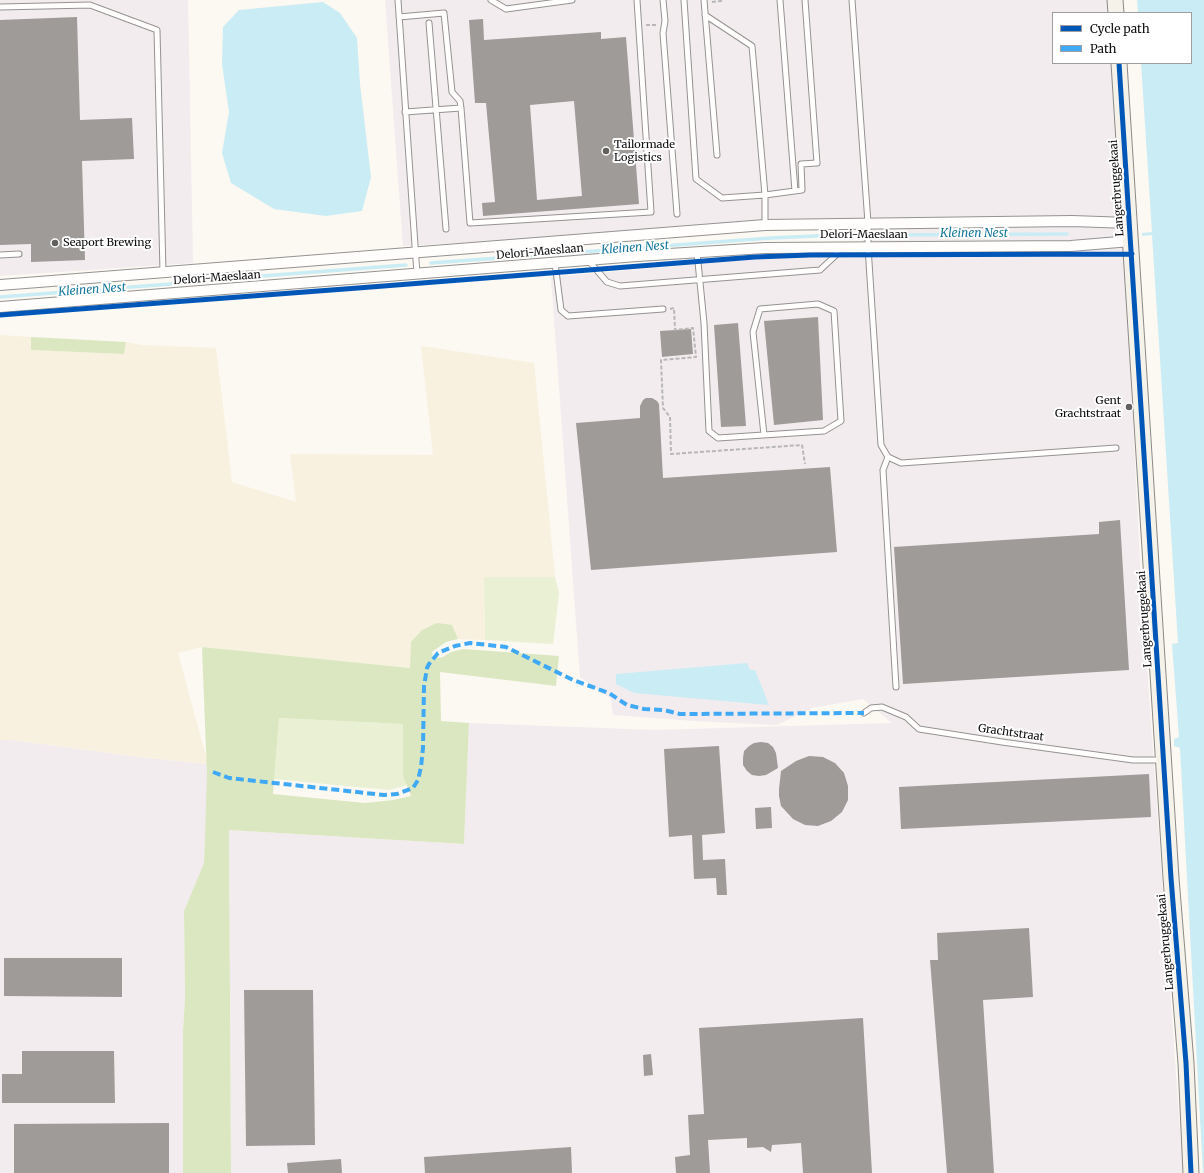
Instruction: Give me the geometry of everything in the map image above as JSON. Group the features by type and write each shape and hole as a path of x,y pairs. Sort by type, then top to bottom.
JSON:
{"main road":[{"path":"1115,0 1116,12"},
{"name":"Langerbruggekaai","path":"1119,64 1171,878 1186,1063 1191,1173"}],"street":[{"name":"Delori-Maeslaan","path":"0,285 765,225 1072,221 1129,223"},
{"name":"Delori-Maeslaan","path":"0,307 588,260 765,248 868,246 1071,246 1131,241"}],"lane":[{"path":"398,0 418,274"},
{"path":"491,0 506,9 572,0"},
{"path":"399,17 444,13 452,92 460,101 461,108 470,223 651,212 637,0"},
{"path":"663,0 665,21 663,33 676,214"},
{"path":"684,0 696,179 722,198 765,195 802,190 801,164 817,163 805,0"},
{"path":"704,0 716,155"},
{"path":"780,0 795,191"},
{"path":"852,0 882,445 888,457 901,463 1116,448"},
{"path":"0,7 90,5 158,30 164,272"},
{"path":"705,15 752,46 765,195 765,225"},
{"path":"429,23 446,229"},
{"path":"405,112 461,108"},
{"path":"588,260 607,282 620,286 699,281 820,270 836,255 838,247"},
{"path":"697,252 704,323 709,431 718,438 764,435 824,431 841,421 834,311 818,304 760,309 753,332 764,435"},
{"path":"0,255 19,254"},
{"path":"555,263 561,310 568,316 663,309"},
{"path":"888,457 883,470 896,687"},
{"name":"Grachtstraat","path":"864,713 871,708 882,707 906,717 919,729 1133,760 1164,760"}],"shaded area":[{"path":"0,0 188,0 193,263 0,276"},
{"path":"385,0 1107,0 1108,12 1052,12 1052,64 1111,64 1130,361 1141,582 1183,1173 231,1173 229,830 464,844 469,723 655,730 892,723 863,699 812,708 777,725 613,715 611,699 580,677 551,277 769,258 862,258 862,221 403,246"},
{"path":"0,335 31,337 31,350 124,354 126,342 141,345 216,348 232,482 296,502 290,454 433,455 421,346 534,363 555,577 484,577 485,640 458,639 452,625 410,668 202,647 178,653 208,764 149,758 12,740 0,740"},
{"path":"0,740 12,740 149,758 208,764 204,864 184,911 185,998 183,1031 183,1173 0,1173"}],"green space":[{"path":"31,337 126,342 124,354 31,350"},
{"path":"484,577 555,577 559,593 553,644 485,640"},
{"path":"437,623 452,625 458,639 446,642 432,652 433,659 443,657 451,652 463,649 559,656 556,686 440,672 441,721 469,723 464,844 229,830 231,1173 183,1173 183,1031 185,998 184,911 204,863 207,775 202,647 410,668 411,642 422,630","holes":["279,718 403,724 403,776 411,796 393,800 365,803 273,794"]},
{"path":"279,718 403,724 403,775 407,785 389,790 274,779"}],"water":[{"path":"1137,0 1204,0 1204,1173 1180,748 1174,746 1174,739 1179,737 1172,644 1178,643 1152,235 1142,236 1142,233 1152,232 1141,64 1192,64 1192,12 1138,12"},
{"path":"323,2 340,13 357,38 360,84 371,177 362,211 326,216 274,209 231,183 222,153 229,112 222,64 223,27 239,10"},
{"path":"747,663 750,670 755,670 769,705 634,693 616,684 616,674"}],"building":[{"path":"77,17 80,120 132,118 134,159 82,161 85,260 31,262 31,244 0,245 0,20"},
{"name":"Tailormade Logistics","path":"483,19 484,40 601,32 601,39 626,37 639,204 483,216 482,203 495,202 486,103 475,103 469,20","holes":["574,101 582,196 537,200 530,105"]},
{"path":"818,317 823,420 774,425 764,321"},
{"path":"738,323 746,426 721,427 714,325"},
{"path":"691,329 693,354 662,357 660,331"},
{"path":"646,398 652,398 659,404 663,478 830,467 837,552 591,570 576,423 640,418 640,406"},
{"path":"1120,520 1129,670 903,684 894,547 1099,534 1099,522"},
{"path":"754,743 768,743 773,747 776,753 778,768 766,775 752,775 743,765 744,751"},
{"path":"719,746 725,833 702,835 703,860 725,859 727,895 717,895 716,878 694,879 692,835 669,837 664,749"},
{"path":"809,756 823,757 835,763 844,773 848,786 848,800 842,812 831,821 818,826 805,825 793,819 781,806 779,796 781,771 796,761"},
{"path":"1149,774 1151,817 901,829 899,787"},
{"path":"771,807 772,828 756,829 755,808"},
{"path":"1029,928 1033,997 983,1000 994,1173 947,1173 930,960 938,960 937,933"},
{"path":"4,958 122,958 122,997 4,996"},
{"path":"244,990 313,990 315,1145 246,1146"},
{"path":"863,1018 872,1173 803,1173 801,1143 772,1145 771,1152 763,1147 747,1148 747,1138 708,1140 710,1173 676,1173 675,1157 690,1155 688,1115 704,1114 699,1028"},
{"path":"22,1051 114,1051 115,1103 2,1103 2,1074 22,1074"},
{"path":"651,1054 653,1075 644,1076 643,1055"},
{"path":"169,1123 169,1173 14,1173 14,1124"},
{"path":"571,1147 572,1173 425,1173 424,1157"},
{"path":"341,1159 342,1173 288,1173 287,1163"}],"waterway":[{"name":"Kleinen Nest","path":"880,235 1067,234"},
{"name":"Kleinen Nest","path":"431,263 771,238 838,235"},
{"name":"Kleinen Nest","path":"236,278 406,265"},
{"name":"Kleinen Nest","path":"0,297 184,283"}],"marked path":[{"path":"213,772 229,778 384,795 397,794 413,788 418,780 421,767 423,748 424,686 427,668 438,653 455,646 470,643 506,647 573,680 609,693 627,705 644,709 664,710 680,714 864,713"}],"cycle path":[{"path":"1119,64 1171,878 1186,1063 1191,1173"},
{"path":"0,315 755,257 810,255 1132,254"}],"place":[{"name":"Tailormade Logistics","path":"606,151"},
{"name":"Seaport Brewing","path":"55,243"},
{"name":"Gent Grachtstraat","path":"1129,407"}]}
